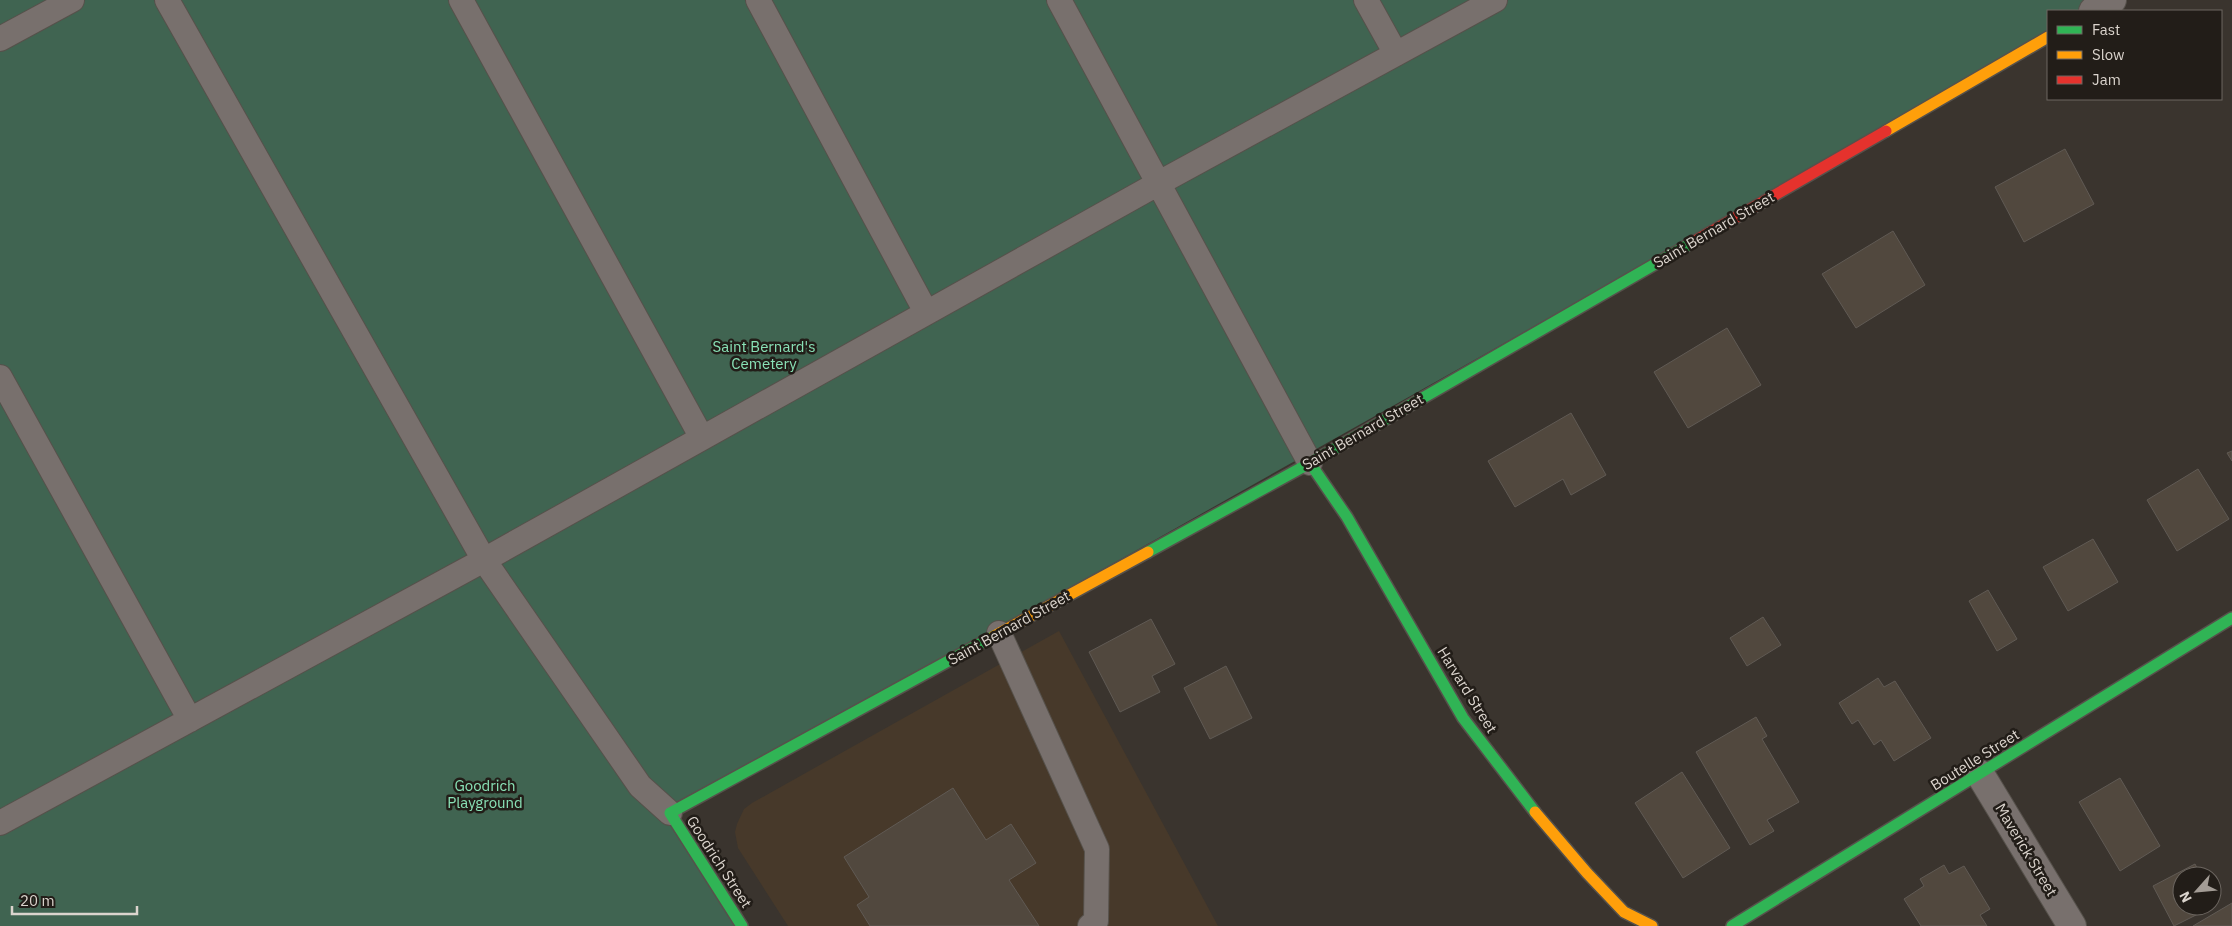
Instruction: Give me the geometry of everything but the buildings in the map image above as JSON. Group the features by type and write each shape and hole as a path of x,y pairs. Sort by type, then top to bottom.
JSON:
{"street":[{"path":"2095,10 2112,0"},
{"name":"Saint Bernard Street","path":"670,813 1310,463 2047,38"},
{"name":"Harvard Street","path":"1310,463 1347,517 1463,718 1549,830 1587,873 1624,912 1652,926"},
{"name":"Boutelle Street","path":"1732,926 2232,618"},
{"name":"Maverick Street","path":"1980,774 2072,926"},
{"name":"Goodrich Street","path":"670,813 742,926"}],"lane":[{"path":"0,39 72,0"},
{"path":"167,0 484,560 640,786 670,813"},
{"path":"460,0 702,438"},
{"path":"758,0 926,312"},
{"path":"1059,0 1310,463"},
{"path":"1366,0 1396,54"},
{"path":"0,822 484,560 926,312 1495,0"},
{"path":"0,377 190,720"},
{"path":"1000,633 1097,849 1096,921 1090,926"}],"shaded area":[{"path":"1059,631 1218,926 788,926 738,848 735,832 744,809"}],"green space":[{"name":"Saint Bernard's Cemetery","path":"0,0 2112,0 2095,10 2047,10 2047,38 670,813 742,926 0,926"}],"traffic: fast":[{"path":"1148,552 1310,463 1695,241"},
{"path":"1310,463 1347,517 1463,718 1535,812"},
{"path":"1732,926 2232,618"},
{"path":"742,926 670,813 994,636"}],"traffic: slow":[{"path":"1886,131 2047,38"},
{"path":"994,636 1148,552"},
{"path":"1535,812 1587,873 1624,912 1652,926"}],"traffic: jam":[{"path":"1695,241 1886,131"}],"park label":[{"name":"Goodrich Playground","path":"485,794"}]}
